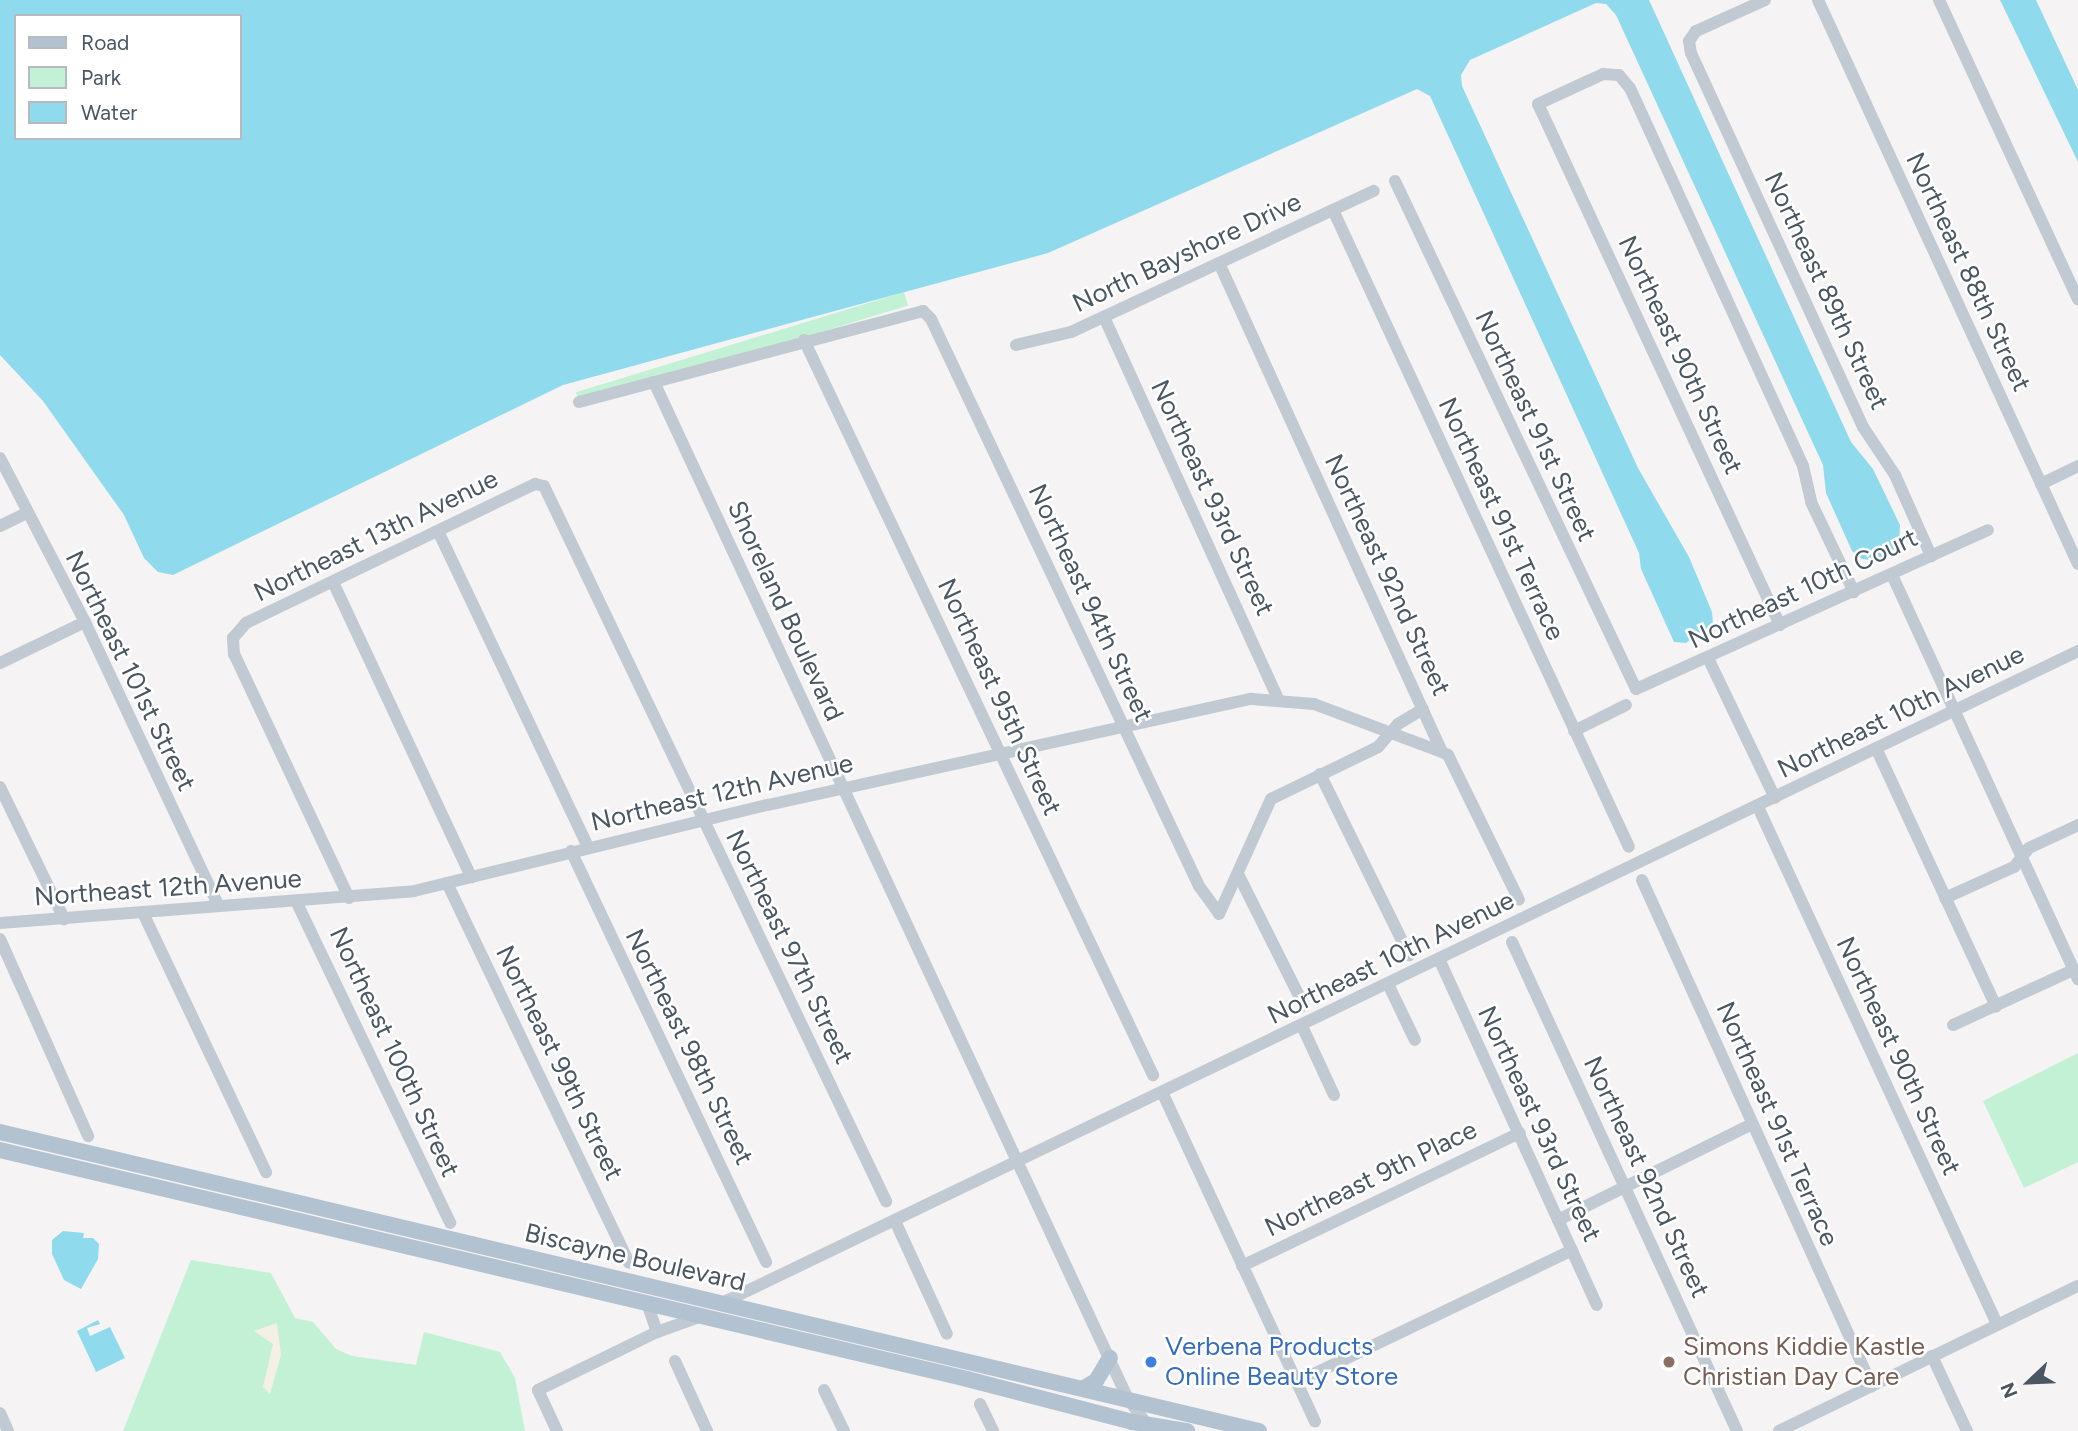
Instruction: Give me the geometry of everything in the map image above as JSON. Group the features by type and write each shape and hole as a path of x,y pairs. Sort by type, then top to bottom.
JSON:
{"main road":[{"name":"Biscayne Boulevard","path":"0,1132 1259,1431"},
{"name":"Biscayne Boulevard","path":"0,1150 702,1316 1142,1427 1186,1431"},
{"path":"191,1195 212,1182"},
{"path":"423,1250 426,1233"},
{"path":"1084,1388 1096,1381 1110,1358"}],"street":[{"name":"Northeast 89th Street","path":"1765,0 1696,31 1689,41 1863,427 1895,475 1931,555"},
{"name":"Northeast 88th Street","path":"1818,0 2078,564"},
{"path":"1939,0 2078,299"},
{"name":"Northeast 90th Street","path":"1780,625 1538,104 1604,74 1619,75 1630,88 1803,466 1811,502 1854,592"},
{"name":"Northeast 91st Street","path":"1395,181 1636,689"},
{"name":"North Bayshore Drive","path":"1016,345 1071,332 1374,191"},
{"name":"Northeast 91st Terrace","path":"1333,210 1629,847"},
{"name":"Northeast 92nd Street","path":"1219,263 1442,752 1448,755 1519,900"},
{"name":"Northeast 94th Street","path":"804,340 923,311 931,319 1122,726 1207,901 1219,914 1239,876"},
{"name":"Northeast 93rd Street","path":"1104,317 1278,698"},
{"path":"579,401 804,340"},
{"name":"Northeast 95th Street","path":"804,340 1153,1075"},
{"name":"Shoreland Boulevard","path":"654,382 1142,1427"},
{"name":"Northeast 101st Street","path":"0,458 85,622 218,905"},
{"path":"2041,484 2078,466"},
{"name":"Northeast 13th Avenue","path":"233,638 246,623 534,484 544,486"},
{"name":"Northeast 97th Street","path":"544,486 886,1200"},
{"path":"0,526 27,513"},
{"name":"Northeast 10th Court","path":"1636,689 1892,577 1931,555 1989,530"},
{"path":"438,531 588,847"},
{"path":"1892,577 2076,975 1953,1025"},
{"path":"333,582 471,877"},
{"path":"0,663 85,622"},
{"name":"Northeast 100th Street","path":"233,638 234,654 349,898"},
{"name":"Northeast 10th Avenue","path":"722,1303 1440,961 2078,651"},
{"path":"1708,658 1775,798"},
{"name":"Northeast 12th Avenue","path":"0,923 218,905 349,898 447,883 588,847 1226,703 1278,698 1314,704 1442,752"},
{"path":"1574,731 1626,705"},
{"path":"1304,1006 1239,876 1271,799 1377,747 1398,724 1423,709"},
{"path":"1876,748 1996,1007"},
{"path":"1320,774 1409,955"},
{"path":"0,787 64,919"},
{"name":"Northeast 90th Street","path":"1758,807 1997,1324"},
{"path":"1945,898 2022,859 2029,848 2078,825"},
{"name":"Northeast 98th Street","path":"571,851 766,1262"},
{"name":"Northeast 91st Terrace","path":"1642,880 1750,1125 1872,1386"},
{"name":"Northeast 99th Street","path":"447,883 629,1263"},
{"name":"Northeast 100th Street","path":"296,901 450,1223"},
{"path":"143,913 266,1172"},
{"path":"0,939 88,1136"},
{"name":"Northeast 92nd Street","path":"1512,942 1737,1431"},
{"name":"Northeast 93rd Street","path":"1440,961 1597,1305"},
{"path":"1388,985 1415,1040"},
{"path":"1302,1026 1334,1095"},
{"path":"1163,1094 1315,1421"},
{"path":"1558,1220 1750,1125"},
{"name":"Northeast 9th Place","path":"1242,1266 1520,1133"},
{"path":"895,1221 947,1334"},
{"path":"1297,1382 1572,1250"},
{"path":"1779,1431 1807,1425 1872,1386 2078,1286"},
{"path":"647,1303 657,1332"},
{"path":"556,1431 538,1390 657,1332 702,1316"},
{"path":"1932,1356 1968,1431"},
{"path":"675,1361 707,1431"},
{"path":"824,1390 844,1431"},
{"path":"980,1404 993,1431"},
{"path":"0,1413 8,1431"}],"green space":[{"path":"904,292 908,305 580,406 576,392"},
{"path":"2078,1053 2078,1162 2024,1188 1983,1101"},
{"path":"191,1260 271,1273 295,1318 313,1322 336,1349 352,1356 416,1365 424,1332 500,1352 515,1378 525,1431 123,1431"}],"sand":[{"path":"277,1323 281,1355 270,1394 263,1387 273,1344 254,1331"}],"water":[{"path":"0,0 1649,0 1851,442 1873,469 1900,525 1899,544 1881,561 1862,559 1852,551 1826,493 1823,465 1616,15 1606,4 1596,3 1470,60 1461,75 1462,86 1638,468 1689,557 1712,612 1713,624 1686,643 1674,642 1641,569 1639,553 1430,96 1417,89 1048,253 563,385 173,575 158,572 144,558 124,515 43,401 0,355"},
{"path":"2000,0 2036,0 2078,90 2078,162"},
{"path":"63,1231 84,1233 83,1238 93,1238 99,1244 98,1259 81,1289 64,1280 52,1254 52,1240"},
{"path":"98,1320 100,1324 87,1328 90,1336 110,1327 125,1358 96,1372 77,1331"}],"place":[{"name":"Verbena Products Online Beauty Store","path":"1151,1362"},
{"name":"Simons Kiddie Kastle Christian Day Care","path":"1669,1362"}]}
